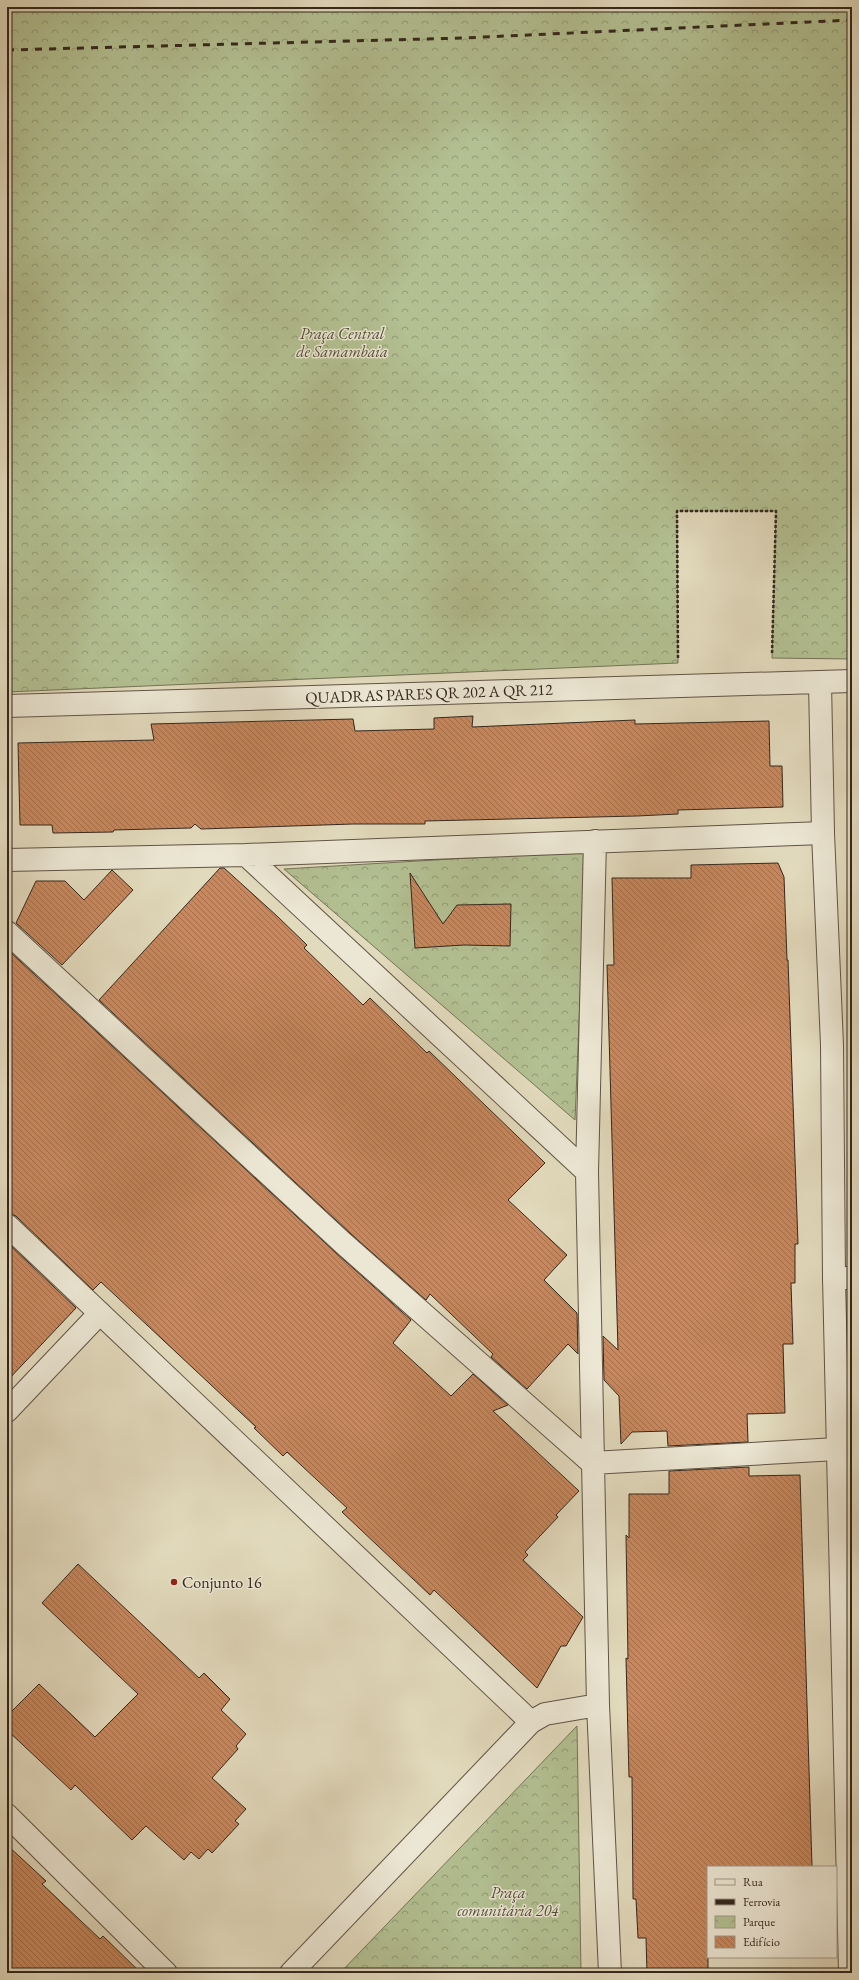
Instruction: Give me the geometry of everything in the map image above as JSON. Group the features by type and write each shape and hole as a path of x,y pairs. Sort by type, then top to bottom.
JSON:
{"street":[{"name":"QUADRAS PARES QR 202 A QR 212","path":"7,706 852,681"},
{"path":"820,682 823,833 843,1278 837,1449 851,1963"},
{"path":"7,860 246,855 823,833"},
{"path":"595,841 587,1172 598,1705 610,1973"},
{"path":"246,855 587,1172"},
{"path":"7,932 343,1243 592,1463 837,1449"},
{"path":"7,1225 531,1722"},
{"path":"7,1411 100,1313"},
{"path":"291,1973 531,1722 545,1714 598,1705"},
{"path":"7,1815 166,1973"}],"path":[{"path":"678,663 677,511 776,511 772,658"}],"green space":[{"name":"Praça Central de Samambaia","path":"7,7 852,7 852,659 772,658 776,511 677,511 678,663 7,692"},
{"path":"586,851 575,1120 284,869"},
{"name":"Praça comunitária 204","path":"577,1726 581,1973 340,1973"}],"building":[{"path":"473,716 472,727 635,720 635,724 769,721 770,766 782,766 783,807 678,810 678,814 637,816 425,821 425,824 353,824 201,829 195,824 191,828 114,830 113,832 53,833 52,825 20,825 18,743 154,740 151,724 353,719 355,731 434,729 434,718"},
{"path":"778,863 784,877 798,1244 795,1244 795,1283 791,1283 793,1344 783,1344 785,1413 747,1414 748,1442 668,1446 667,1431 632,1432 621,1444 619,1396 604,1380 603,1336 618,1350 607,965 614,965 612,878 691,878 691,865"},
{"path":"220,868 224,868 277,916 307,945 304,948 363,1005 370,998 427,1053 429,1051 545,1163 508,1200 567,1255 544,1280 577,1313 578,1354 568,1344 527,1389 491,1357 493,1354 430,1294 426,1300 351,1234 99,1000"},
{"path":"112,870 133,890 62,965 16,923 36,881 65,881 84,900"},
{"path":"410,873 443,924 457,905 511,904 510,946 464,945 415,948"},
{"path":"7,949 335,1252 411,1320 393,1343 451,1396 473,1374 508,1405 493,1411 579,1491 556,1515 558,1517 525,1552 528,1555 523,1560 583,1617 566,1646 561,1646 537,1688 434,1590 430,1595 342,1512 347,1508 287,1452 283,1456 254,1428 256,1427 101,1282 93,1290 16,1216 7,1213"},
{"path":"7,1242 76,1308 7,1381"},
{"path":"749,1467 749,1476 800,1475 812,1866 707,1866 708,1971 647,1973 646,1938 638,1938 636,1899 633,1899 632,1777 629,1777 626,1658 628,1659 626,1535 629,1538 629,1494 669,1494 669,1471"},
{"path":"78,1564 199,1678 204,1673 230,1699 221,1710 246,1734 236,1746 238,1749 212,1778 246,1809 235,1821 239,1824 212,1853 208,1849 199,1859 191,1852 184,1860 146,1826 132,1840 75,1785 71,1790 7,1730 7,1716 39,1684 95,1737 138,1694 42,1603"},
{"path":"7,1845 46,1881 42,1884 100,1939 103,1936 141,1973 7,1973"}],"railway":[{"path":"7,50 463,38 852,20"}],"place":[{"name":"Conjunto 16","path":"174,1582"}]}
